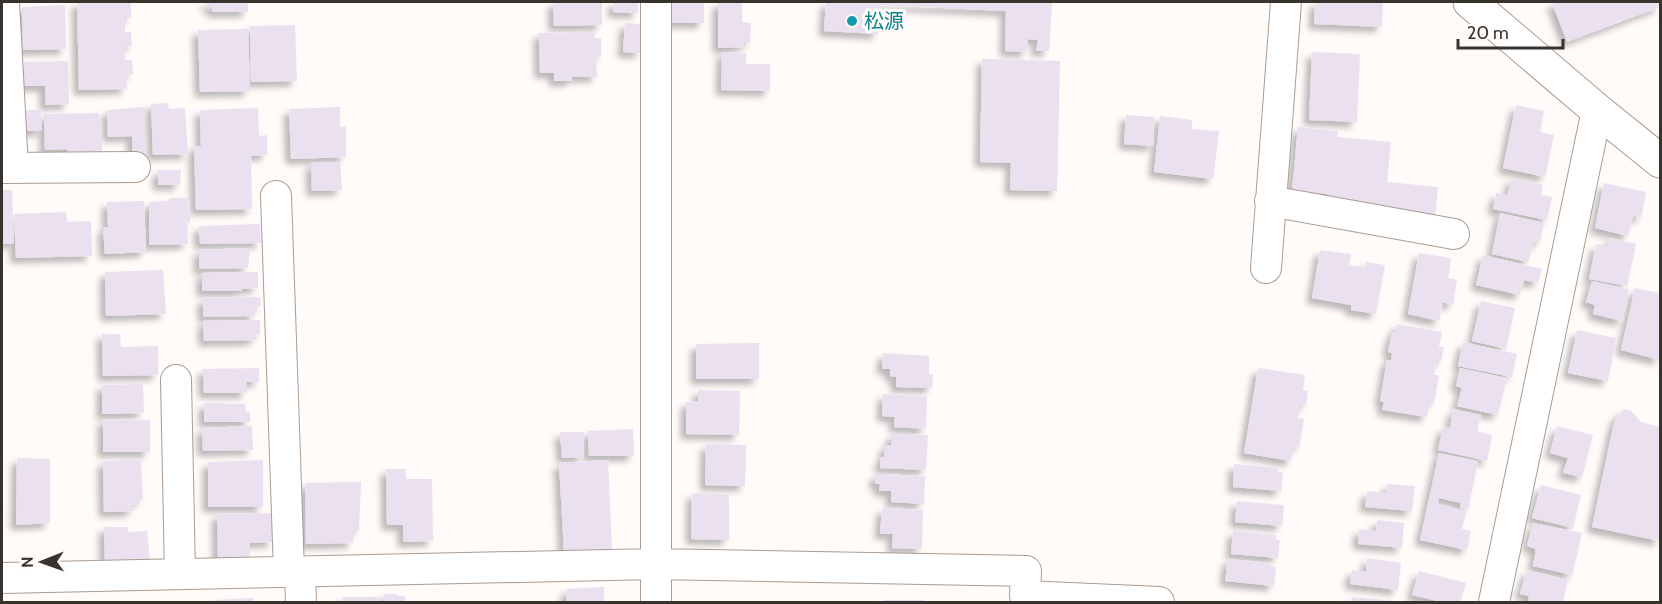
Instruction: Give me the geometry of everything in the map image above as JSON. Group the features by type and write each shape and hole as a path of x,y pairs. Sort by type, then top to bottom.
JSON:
{"main road":[{"path":"1470,2 1660,161"}],"street":[{"path":"4,2 7,168 135,168"},
{"path":"656,2 656,603"},
{"path":"1266,268 1286,2"},
{"path":"1494,603 1597,110"},
{"path":"276,196 295,572 301,603"},
{"path":"1270,201 1454,234"},
{"path":"176,380 180,574"},
{"path":"2,578 655,564 1026,571 1025,596 1159,603"}],"building":[{"path":"77,2 131,2 131,18 125,18 125,32 131,32 132,46 125,46 125,60 132,60 133,74 126,74 127,89 79,90"},
{"path":"206,2 248,2 248,12 212,12 212,6 206,6"},
{"path":"553,2 602,2 602,25 554,26"},
{"path":"613,2 638,2 638,13 613,12"},
{"path":"663,2 704,2 704,23 663,23"},
{"path":"718,2 742,3 742,22 751,23 750,43 744,43 744,47 718,48"},
{"name":"松源","path":"826,2 1052,2 1049,51 1036,51 1038,40 1028,39 1027,52 1005,51 1006,11 880,5 878,34 824,31"},
{"path":"1315,2 1383,2 1382,27 1314,24"},
{"path":"1552,2 1660,2 1660,7 1567,42"},
{"path":"65,5 66,49 23,50 22,7"},
{"path":"625,23 642,24 641,53 623,52"},
{"path":"295,25 297,81 251,82 250,26"},
{"path":"248,29 250,91 200,92 198,30"},
{"path":"595,32 595,38 601,38 601,57 596,58 597,77 572,77 572,81 554,81 554,73 540,73 539,33"},
{"path":"722,52 746,53 746,64 770,64 770,91 721,90"},
{"path":"1312,52 1360,54 1357,122 1309,120"},
{"path":"982,59 1060,61 1057,191 1010,190 1011,163 980,162"},
{"path":"68,61 69,104 45,105 45,86 24,86 24,62"},
{"path":"168,103 169,109 185,108 188,154 153,155 151,104"},
{"path":"1516,105 1544,111 1540,132 1554,135 1545,177 1503,168"},
{"path":"145,107 145,156 132,155 132,136 108,137 107,110"},
{"path":"340,107 340,127 346,126 346,157 291,159 289,109"},
{"path":"258,108 259,136 267,135 267,155 251,156 252,209 196,210 194,146 201,146 200,110"},
{"path":"22,110 41,110 42,131 23,131"},
{"path":"99,113 100,123 102,123 102,155 67,155 67,149 45,150 44,114"},
{"path":"1126,115 1154,117 1153,146 1124,144"},
{"path":"1160,116 1192,120 1192,129 1219,131 1213,179 1154,172"},
{"path":"1298,127 1338,131 1337,137 1391,142 1387,182 1438,187 1434,226 1327,206 1327,194 1292,191"},
{"path":"340,162 342,190 312,191 311,163"},
{"path":"158,170 181,170 180,185 158,185"},
{"path":"1512,178 1543,185 1541,195 1552,197 1547,220 1493,209 1496,193 1507,195"},
{"path":"1604,183 1646,192 1641,218 1633,216 1628,236 1595,228"},
{"path":"2,190 12,190 14,243 2,244"},
{"path":"170,198 188,198 190,223 187,222 188,244 149,245 149,202 169,201"},
{"path":"144,201 146,252 105,254 103,228 108,227 107,202"},
{"path":"66,212 67,222 91,221 92,256 16,258 14,214"},
{"path":"1500,213 1544,223 1540,242 1534,241 1528,262 1492,254"},
{"path":"260,224 261,243 200,244 199,226"},
{"path":"1610,238 1636,244 1627,286 1589,279 1596,244 1608,247"},
{"path":"250,248 248,268 199,269 199,250"},
{"path":"1320,250 1351,254 1349,265 1365,268 1366,262 1385,265 1376,314 1351,310 1351,305 1312,298"},
{"path":"1419,253 1451,258 1448,278 1457,280 1453,305 1443,302 1439,321 1408,314"},
{"path":"1483,255 1542,269 1538,283 1524,280 1520,295 1476,285"},
{"path":"163,270 166,314 106,316 105,272"},
{"path":"258,272 258,288 241,291 202,291 202,273"},
{"path":"1592,281 1629,289 1622,321 1593,314 1595,305 1586,302"},
{"path":"1635,288 1660,293 1660,360 1621,350"},
{"path":"260,297 261,306 256,307 255,316 203,317 203,298"},
{"path":"1481,301 1515,308 1506,349 1472,341"},
{"path":"260,320 260,334 255,334 256,340 204,341 203,321"},
{"path":"1397,324 1442,332 1439,347 1444,347 1441,361 1436,361 1434,375 1439,375 1434,403 1429,403 1427,417 1382,410 1384,402 1380,401 1387,360 1391,360 1392,353 1388,352 1392,332 1395,332"},
{"path":"1577,330 1616,338 1608,381 1568,373"},
{"path":"102,334 120,334 121,347 158,346 158,375 103,376"},
{"path":"1463,342 1517,354 1512,377 1458,366"},
{"path":"759,343 759,379 696,379 696,344"},
{"path":"883,353 929,356 929,374 933,375 932,388 896,387 896,377 890,376 890,369 882,369"},
{"path":"259,368 259,382 246,382 247,393 204,393 203,369"},
{"path":"1258,368 1305,375 1303,390 1308,391 1306,405 1300,404 1298,418 1304,419 1299,447 1294,446 1291,461 1244,453"},
{"path":"1460,368 1507,378 1498,415 1457,406 1462,388 1456,386"},
{"path":"143,384 144,413 102,414 102,385"},
{"path":"698,390 740,391 739,435 686,434 686,402 698,401"},
{"path":"883,394 927,396 926,429 894,427 895,417 882,416"},
{"path":"204,403 245,404 246,412 250,412 250,422 204,422"},
{"path":"1453,409 1481,415 1477,431 1492,435 1487,461 1438,450 1443,427 1450,428"},
{"path":"1624,409 1631,411 1641,422 1660,427 1660,541 1592,527 1613,427 1616,418"},
{"path":"103,419 150,420 150,452 103,452"},
{"path":"252,426 253,450 203,451 202,428"},
{"path":"1557,426 1593,435 1582,477 1563,473 1568,458 1550,453"},
{"path":"633,429 634,456 589,456 588,431"},
{"path":"560,432 584,432 584,457 562,458"},
{"path":"891,434 928,435 926,470 880,468 885,445 891,445"},
{"path":"706,444 746,445 745,486 705,485"},
{"path":"1439,453 1478,461 1468,510 1460,508 1461,503 1439,498 1438,504 1466,511 1462,529 1471,531 1467,550 1420,540"},
{"path":"17,458 50,459 50,523 16,525"},
{"path":"141,460 143,500 137,500 137,505 133,505 133,511 104,512 103,461"},
{"path":"263,460 263,507 208,507 208,462"},
{"path":"608,460 612,552 564,553 559,463"},
{"path":"1234,464 1278,468 1278,472 1283,472 1281,491 1233,487"},
{"path":"386,469 406,469 406,479 432,479 433,541 403,542 403,525 387,525"},
{"path":"875,474 925,476 924,504 891,502 891,491 879,491 880,484 875,484"},
{"path":"361,482 359,531 353,531 353,543 306,544 305,483"},
{"path":"1387,484 1415,486 1412,511 1365,507 1367,491 1386,493"},
{"path":"1541,485 1581,495 1573,528 1532,518"},
{"path":"692,493 729,494 729,540 691,539"},
{"path":"1237,501 1284,505 1282,526 1235,522"},
{"path":"882,508 923,510 922,549 892,548 893,534 880,534"},
{"path":"273,513 273,542 250,543 250,561 218,562 217,514"},
{"path":"1377,520 1404,523 1402,548 1358,544 1359,529 1376,531"},
{"path":"1533,523 1582,533 1572,575 1533,566 1536,549 1527,546"},
{"path":"104,527 128,527 128,532 147,531 150,561 105,563"},
{"path":"1233,531 1276,535 1276,539 1280,540 1278,558 1231,554"},
{"path":"1367,558 1401,563 1398,590 1350,584 1352,570 1366,572"},
{"path":"1228,559 1271,563 1271,567 1276,567 1274,586 1225,581"},
{"path":"1527,570 1568,580 1563,602 1528,602 1529,596 1520,594"},
{"path":"1419,571 1466,583 1460,602 1442,602 1412,595"},
{"path":"604,587 604,602 567,602 566,589"},
{"path":"384,594 405,596 405,602 384,602"},
{"path":"342,597 381,597 381,602 343,602"},
{"path":"1352,597 1396,601 1396,602 1351,602"},
{"path":"253,598 253,602 215,602 215,600"},
{"path":"884,600 924,600 924,602 884,602"}],"place":[{"name":"松源","path":"852,21"}]}
